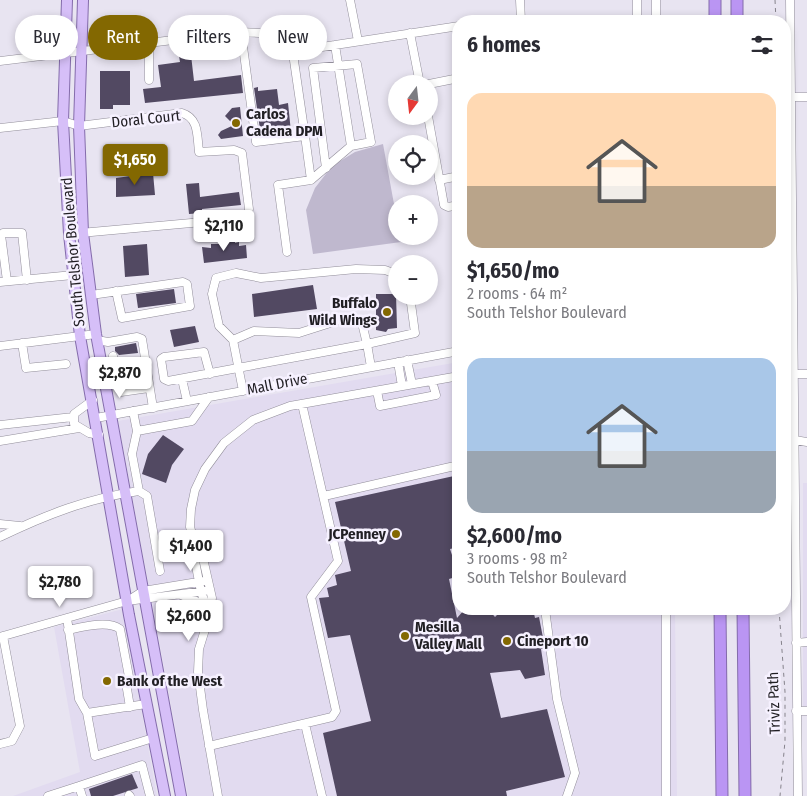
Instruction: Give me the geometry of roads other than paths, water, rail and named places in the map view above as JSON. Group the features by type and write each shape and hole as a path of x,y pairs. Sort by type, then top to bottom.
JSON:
{"highway":[{"path":"715,0 716,15"},
{"path":"737,0 737,15"},
{"path":"720,615 722,796"},
{"path":"743,615 745,796"},
{"path":"716,796 721,765"}],"main road":[{"name":"South Telshor Boulevard","path":"67,0 67,15"},
{"name":"South Telshor Boulevard","path":"83,0 79,126 83,233 96,337 181,796"},
{"name":"South Telshor Boulevard","path":"66,60 63,121 68,234 80,336 164,796"}],"street":[{"path":"350,0 358,41"},
{"path":"520,0 521,15"},
{"path":"637,0 637,15"},
{"path":"656,0 656,15"},
{"path":"790,0 790,15"},
{"path":"327,46 452,27"},
{"path":"410,33 418,75"},
{"path":"335,45 351,146"},
{"path":"78,52 88,51"},
{"path":"0,61 15,59"},
{"path":"148,60 149,80"},
{"path":"245,60 256,142 304,136"},
{"path":"294,60 304,136 312,180"},
{"path":"287,252 278,185 312,180 326,168 351,146 371,142 357,64 313,68 326,168"},
{"path":"438,82 452,79"},
{"path":"798,796 791,97 807,97"},
{"name":"Doral Court","path":"63,121 79,126 182,113 190,115 195,121 199,152 234,150 242,154 249,209 246,218 83,233"},
{"path":"0,128 63,121"},
{"path":"430,125 444,205 452,206"},
{"path":"439,180 452,177"},
{"path":"27,280 22,233 18,231 3,233 1,235 3,282 27,280 73,275"},
{"path":"68,234 83,233"},
{"path":"243,391 234,340 219,326 212,294 218,276 236,273 261,278 356,268 388,271"},
{"path":"91,295 116,291 183,282 187,284 190,306 123,318 120,316 116,291"},
{"path":"210,374 204,352 162,357 166,381 210,374 414,335 411,305"},
{"path":"234,340 254,331 299,333 343,319 362,323 371,367"},
{"path":"0,346 80,336 96,337 108,342 140,337 147,365 153,408"},
{"path":"22,343 26,368 66,364"},
{"name":"Mall Drive","path":"96,418 452,352"},
{"path":"113,356 121,392 149,388"},
{"path":"407,360 412,384"},
{"path":"398,362 402,386"},
{"path":"103,372 147,365"},
{"path":"793,374 807,374"},
{"path":"209,613 201,592 196,563 196,547 190,527 195,490 205,469 219,450 253,420 290,406 452,377"},
{"path":"182,379 186,401"},
{"path":"377,391 380,406 436,395 432,381"},
{"path":"137,431 192,421 209,397"},
{"path":"0,426 73,417 82,407 93,400"},
{"path":"209,746 332,717 336,711 311,597 338,561 302,404"},
{"path":"133,411 137,431 132,454 139,492"},
{"path":"73,417 74,424 79,428 99,435"},
{"path":"0,441 79,428"},
{"path":"795,440 807,442"},
{"path":"324,496 452,467"},
{"path":"0,537 58,510 109,496 139,492 147,496 160,571"},
{"path":"0,524 23,526"},
{"path":"196,547 202,554 212,598 199,649 198,672 218,796"},
{"path":"178,585 190,577 196,563"},
{"path":"0,744 12,741 20,726 2,636 178,585 208,581"},
{"path":"144,595 179,595 210,590"},
{"path":"179,595 196,601 209,613"},
{"path":"96,609 101,626"},
{"path":"546,615 557,699 575,773 567,796"},
{"path":"666,615 666,796"},
{"path":"67,618 79,699 87,713 95,756 153,738"},
{"path":"68,630 117,626 120,629 130,682"},
{"path":"796,643 807,642"},
{"path":"130,706 126,683 142,680"},
{"path":"87,713 146,704"},
{"path":"796,711 807,711"},
{"path":"305,724 322,796"},
{"path":"48,796 142,765 150,796"},
{"path":"79,786 82,796"}],"place":[{"name":"Carlos Cadena DPM","path":"236,123"},
{"name":"Buffalo Wild Wings","path":"387,312"},
{"name":"JCPenney","path":"396,534"},
{"name":"Mesilla Valley Mall","path":"405,636"},
{"name":"Cineport 10","path":"507,641"},
{"name":"Bank of the West","path":"107,681"}]}
